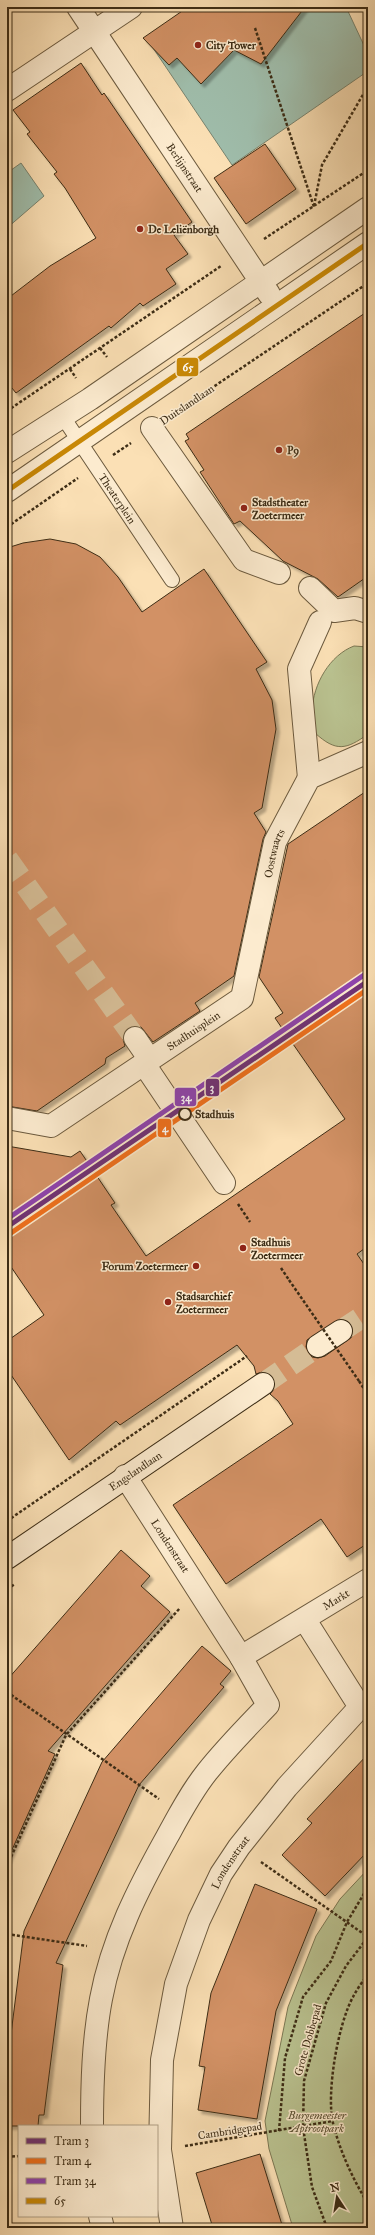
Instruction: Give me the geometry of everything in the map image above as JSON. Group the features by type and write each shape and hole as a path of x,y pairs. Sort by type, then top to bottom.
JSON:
{"street":[{"name":"Berlijnstraat","path":"78,7 276,305"},
{"path":"7,90 130,7"},
{"path":"7,452 63,417 368,208"},
{"path":"7,491 368,243"},
{"path":"152,428 244,560 279,573"},
{"path":"310,588 334,611 354,608 368,612"},
{"path":"320,622 300,669 309,778 368,752"},
{"name":"Oostwaarts","path":"242,998 275,842 309,778"},
{"name":"Stadhuisplein","path":"7,1118 50,1126 242,998"},
{"path":"135,1038 147,1062 224,1183"},
{"path":"318,1346 341,1331"},
{"name":"Engelandlaan","path":"7,1558 125,1476 263,1384"},
{"name":"Londenstraat","path":"92,2125 92,2077 100,2007 114,1950 136,1893 180,1813 206,1774 236,1737 268,1705 241,1657 198,1588 125,1476"},
{"name":"Markt","path":"305,1620 368,1580"},
{"path":"241,1657 305,1620"},
{"name":"Londenstraat","path":"172,2228 160,2150 162,2060 176,1984 199,1920 221,1874 239,1846 287,1787 360,1707 305,1620"},
{"path":"100,2217 103,2228"}],"lane":[{"name":"Theaterplein","path":"63,417 172,580"}],"path":[{"path":"256,28 314,207"},
{"path":"314,207 322,165 368,86"},
{"path":"7,411 242,252 314,207 368,170"},
{"name":"Duitslandlaan","path":"7,527 368,282"},
{"path":"281,1268 368,1394"},
{"path":"7,1521 247,1356"},
{"path":"7,1866 66,1736 198,1588"},
{"path":"7,1692 66,1736 180,1813"},
{"path":"239,1846 368,1937"},
{"path":"280,2131 285,2058 303,1997 331,1961 347,1922 368,1887"},
{"path":"7,1934 114,1950"},
{"name":"Grote Dobbepad","path":"327,2228 312,2187 303,2126 304,2082 326,2003 346,1966 368,1937"},
{"path":"368,1974 352,1997 339,2034 332,2080 333,2121 344,2156 356,2184 368,2204"},
{"name":"Cambridgepad","path":"160,2150 333,2121"},
{"path":"7,2157 18,2156"}],"green space":[{"path":"354,646 368,647 368,734 347,746 341,747 329,743 315,733 312,714 313,701 319,681 330,663 345,650"},
{"name":"Burgemeester Aptrootpark","path":"368,1869 368,2228 293,2228 269,2149 265,2121 288,2007 316,1936 340,1899"}],"shaded area":[{"path":"284,7 346,7 368,54 368,71 232,165 151,45 187,49 248,36"},
{"path":"21,163 44,196 7,228 7,173"}],"building":[{"name":"City Tower","path":"188,7 305,7 261,64 234,50 201,84 177,58 169,65 143,38"},
{"name":"De Leliënborgh","path":"81,63 102,95 104,93 192,222 174,235 188,254 166,269 176,284 143,306 140,303 111,328 109,326 16,393 7,382 7,299 50,266 96,238 65,188 54,174 57,172 27,134 30,132 13,110"},
{"path":"265,144 296,189 246,224 214,178"},
{"name":"P9","path":"368,311 368,576 338,597 318,579 283,561 240,521 234,524 200,472 204,470 185,441 189,439 186,434"},
{"path":"50,539 76,544 100,557 118,577 142,612 204,569 267,662 256,669 272,700 276,729 262,808 254,813 266,832 263,839 234,976 195,1003 200,1011 153,1042 141,1027 134,1026 128,1028 123,1039 125,1046 106,1058 105,1064 37,1111 7,1106 7,548 23,543"},
{"name":"Forum Zoetermeer","path":"368,790 368,1246 357,1254 368,1270 368,1543 347,1557 321,1519 226,1584 173,1505 293,1424 278,1401 270,1394 274,1389 274,1377 268,1373 262,1372 256,1374 254,1366 237,1345 120,1425 116,1421 69,1460 7,1369 7,1341 44,1315 7,1261 7,1146 71,1157 80,1151 115,1203 111,1205 146,1256 345,1119 275,1018 283,1013 259,977 288,844","holes":["340,1319 346,1320 351,1324 353,1330 352,1337 325,1356 318,1358 312,1357 306,1347 307,1340"]},
{"path":"121,1550 150,1576 141,1586 170,1612 48,1751 55,1754 7,1861 7,1680"},
{"path":"202,1646 231,1671 220,1684 224,1687 139,1785 56,1963 63,1965 44,2115 39,2115 38,2125 7,2126 7,2066 24,1931 102,1762"},
{"path":"368,1754 368,1851 325,1896 282,1855 312,1823 307,1819"},
{"path":"255,1884 317,1909 276,2011 257,2119 198,2110 205,2067 199,2066 211,1993"},
{"path":"260,2154 283,2228 213,2228 196,2173"}],"tunnel":[{"path":"7,859 135,1038"},
{"path":"341,1331 368,1313"},
{"path":"263,1384 318,1346"}],"tram line":[{"name":"34","path":"7,1219 364,975"},
{"name":"3","path":"7,1227 368,981"},
{"name":"4","path":"11,1233 368,989"}],"transit line":[{"name":"65","path":"7,491 368,243"}],"place":[{"name":"City Tower","path":"198,45"},
{"name":"De Leliënborgh","path":"140,229"},
{"name":"P9","path":"279,450"},
{"name":"Stadstheater Zoetermeer","path":"244,508"},
{"name":"Stadhuis","path":"185,1114"},
{"name":"Stadhuis Zoetermeer","path":"243,1248"},
{"name":"Forum Zoetermeer","path":"196,1266"},
{"name":"Stadsarchief Zoetermeer","path":"168,1302"}]}
